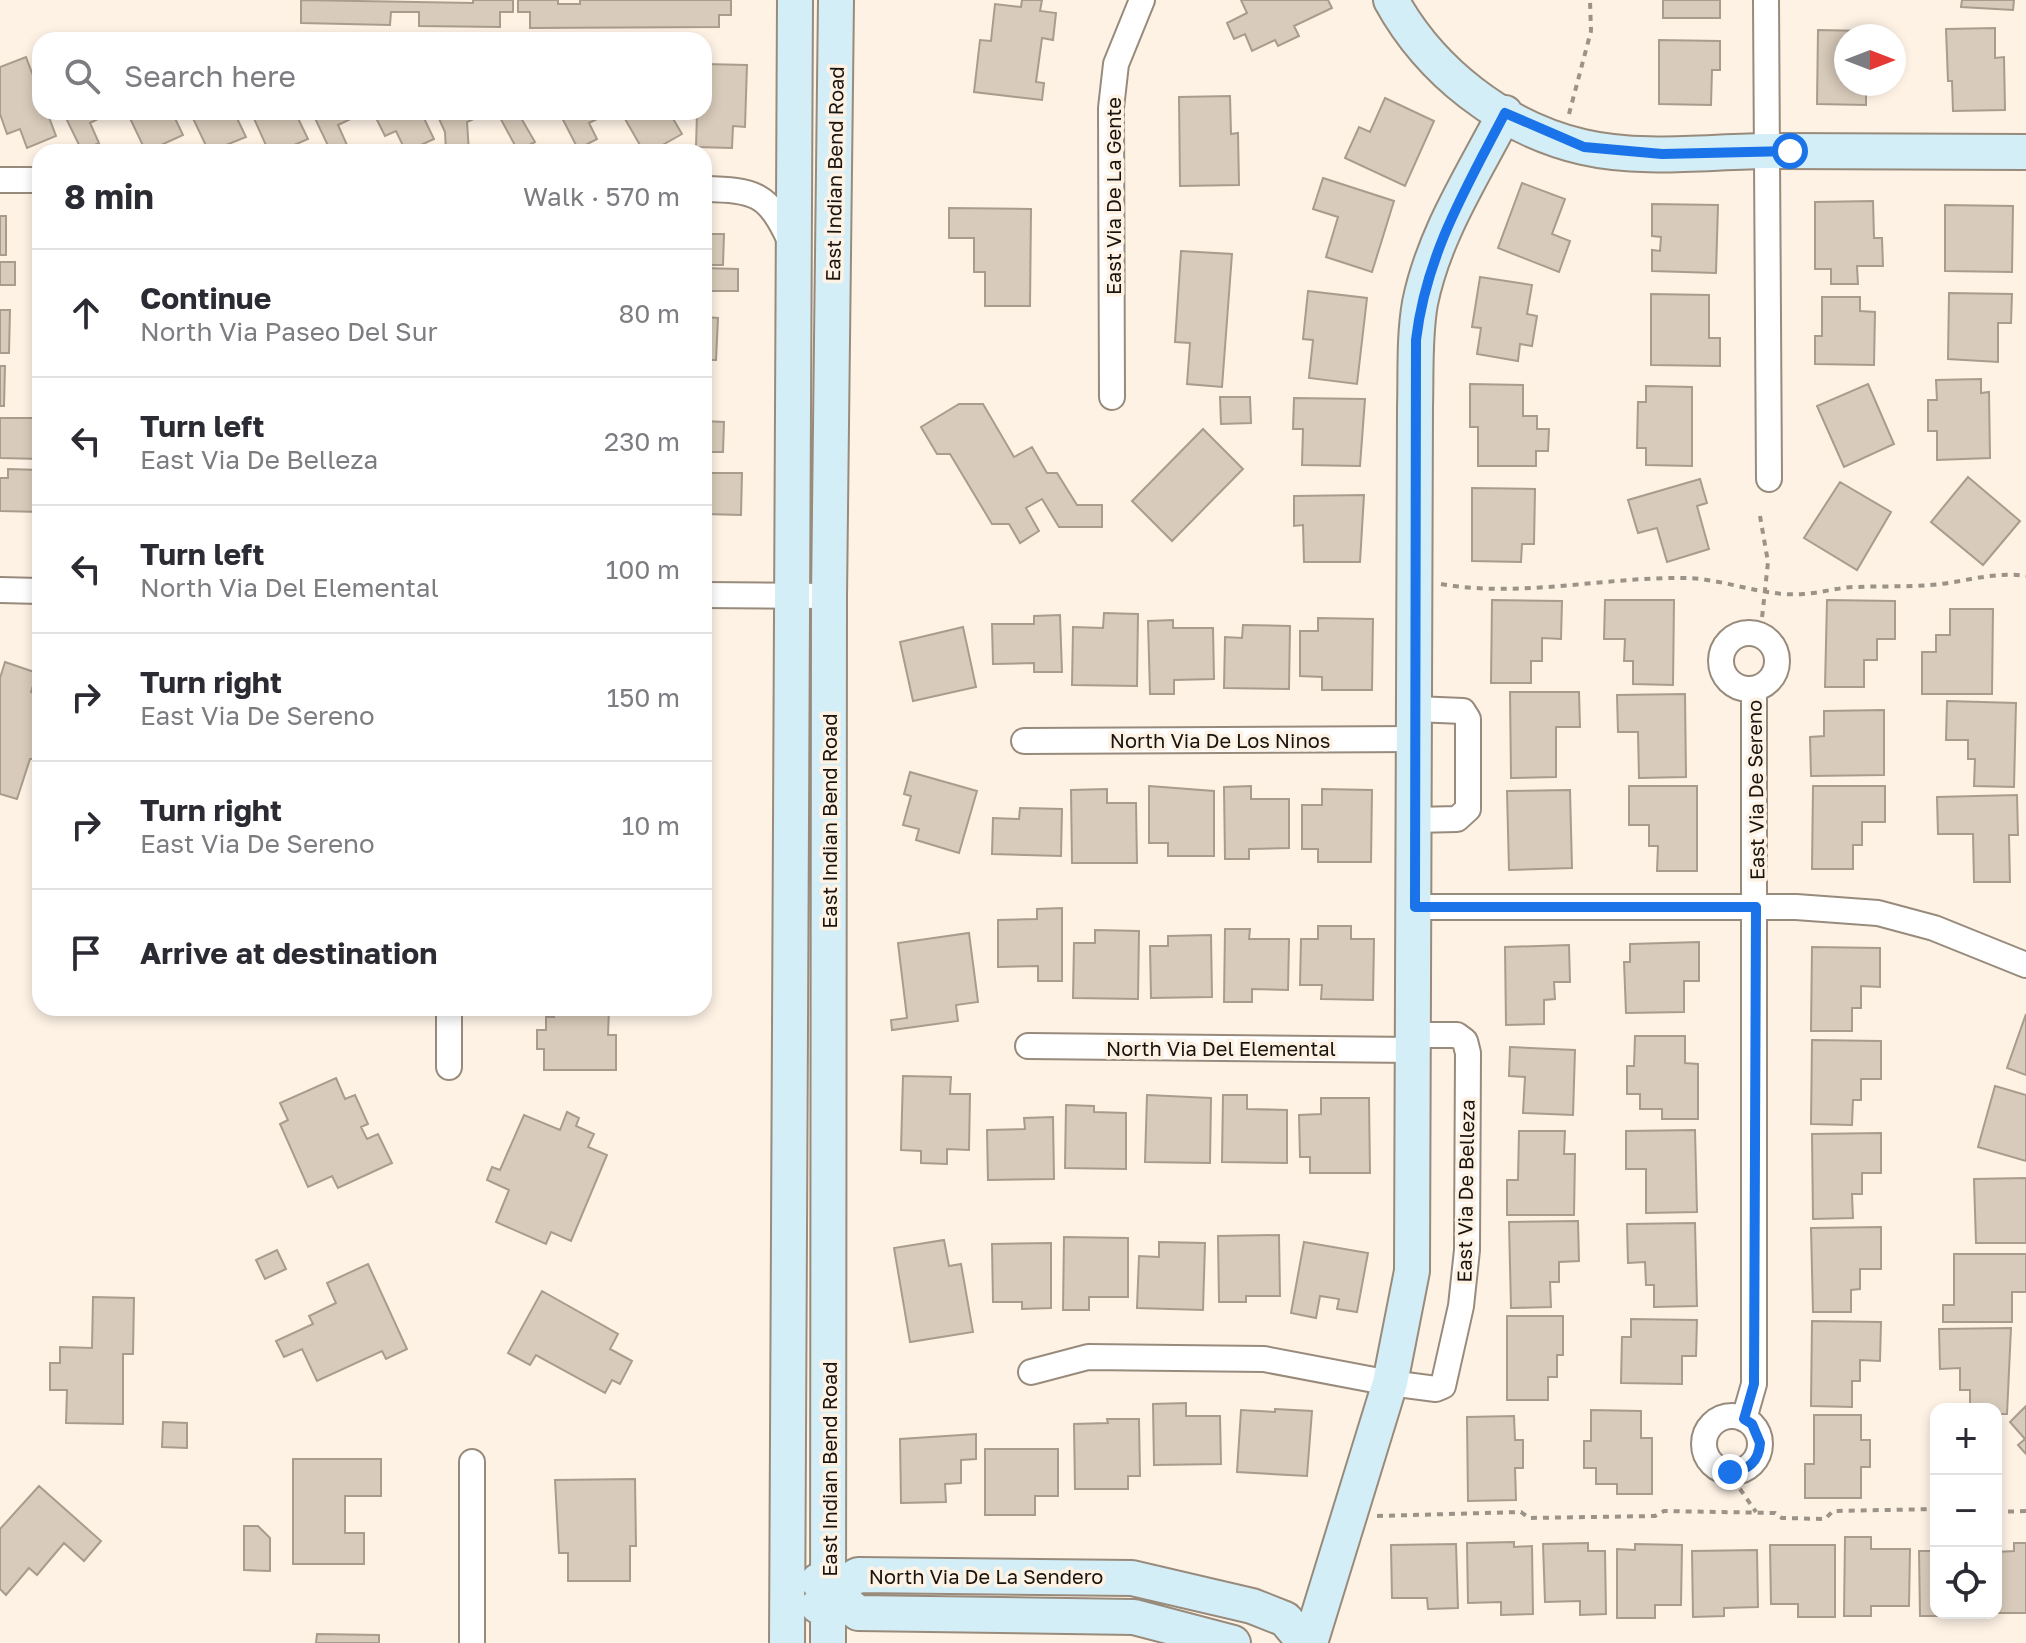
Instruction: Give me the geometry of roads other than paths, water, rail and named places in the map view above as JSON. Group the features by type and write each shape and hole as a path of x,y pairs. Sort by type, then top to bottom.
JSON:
{"main road":[{"name":"East Indian Bend Road","path":"787,1643 795,0"},
{"name":"East Indian Bend Road","path":"828,1643 829,596 836,0"},
{"path":"1391,0 1430,59 1478,98 1584,147 1662,154 1767,151 2026,152"},
{"path":"1308,1643 1390,1383 1412,1271 1415,407 1420,304 1432,261 1451,214 1505,113"},
{"path":"787,1404 804,1434 808,1560 812,1575 829,1593 809,1622 805,1643"},
{"name":"North Via De La Sendero","path":"1233,1643 1134,1617 858,1613 829,1593 858,1575 1132,1578 1252,1606 1285,1619 1308,1643"}],"street":[{"name":"East Via De La Gente","path":"1112,397 1111,108 1116,64 1142,0"},
{"path":"1766,0 1769,479"},
{"path":"0,180 32,180"},
{"path":"712,189 743,189 762,197 775,210 793,247"},
{"path":"0,590 32,591"},
{"path":"712,595 829,596"},
{"name":"East Via De Sereno","path":"1744,1419 1754,1384 1754,689"},
{"path":"1414,820 1457,819 1468,809 1468,719 1463,711 1456,709 1415,724"},
{"name":"North Via De Los Ninos","path":"1024,741 1415,724"},
{"path":"1415,907 1756,907 1878,913 1934,928 2026,965"},
{"path":"449,1016 449,1067"},
{"name":"East Via De Belleza","path":"1390,1383 1436,1389 1443,1386 1461,1306 1467,1250 1468,1053 1465,1041 1457,1035 1414,1042"},
{"name":"North Via Del Elemental","path":"1028,1046 1414,1042"},
{"path":"1031,1372 1088,1357 1264,1359 1390,1383"},
{"path":"472,1462 472,1643"}]}
